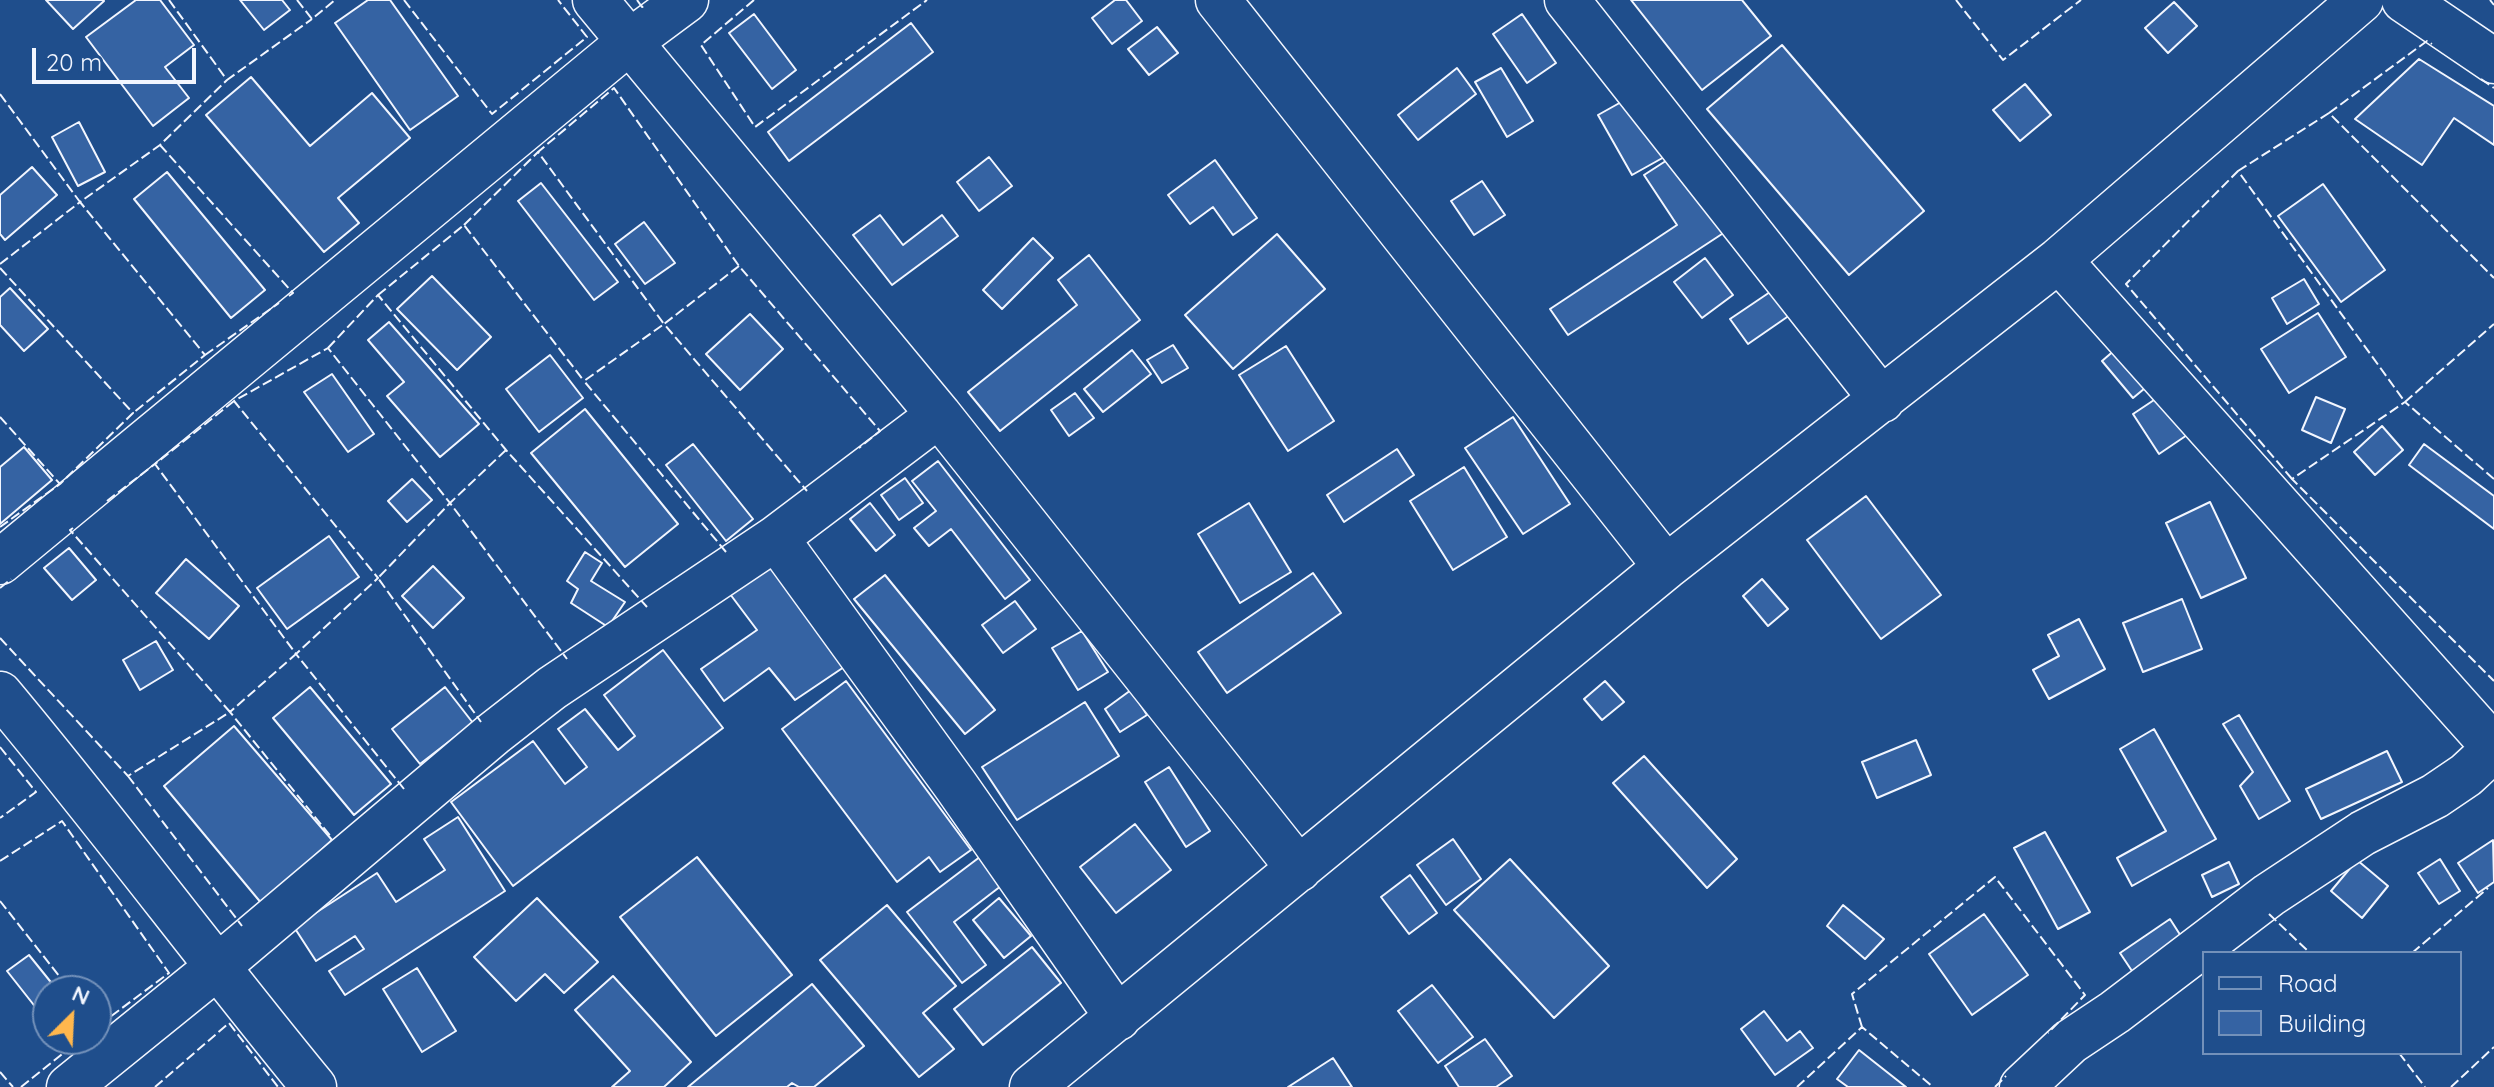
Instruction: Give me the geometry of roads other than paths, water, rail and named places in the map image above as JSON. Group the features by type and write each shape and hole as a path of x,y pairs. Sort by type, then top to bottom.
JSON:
{"street":[{"path":"595,0 939,415 1299,869"},
{"path":"0,562 628,43 686,0"},
{"path":"1218,0 1666,567"},
{"path":"1567,0 1882,400"},
{"path":"1032,1087 1666,567 2059,260 2361,0"},
{"path":"2404,0 2494,61"},
{"path":"2022,1087 2070,1042 2115,1012 2269,895 2363,833 2435,796 2466,775 2494,748 2059,260"},
{"path":"69,1087 552,688 776,538 939,415"},
{"path":"776,538 956,786 1118,1018"},
{"path":"0,694 75,783 216,968 314,1087"}]}
